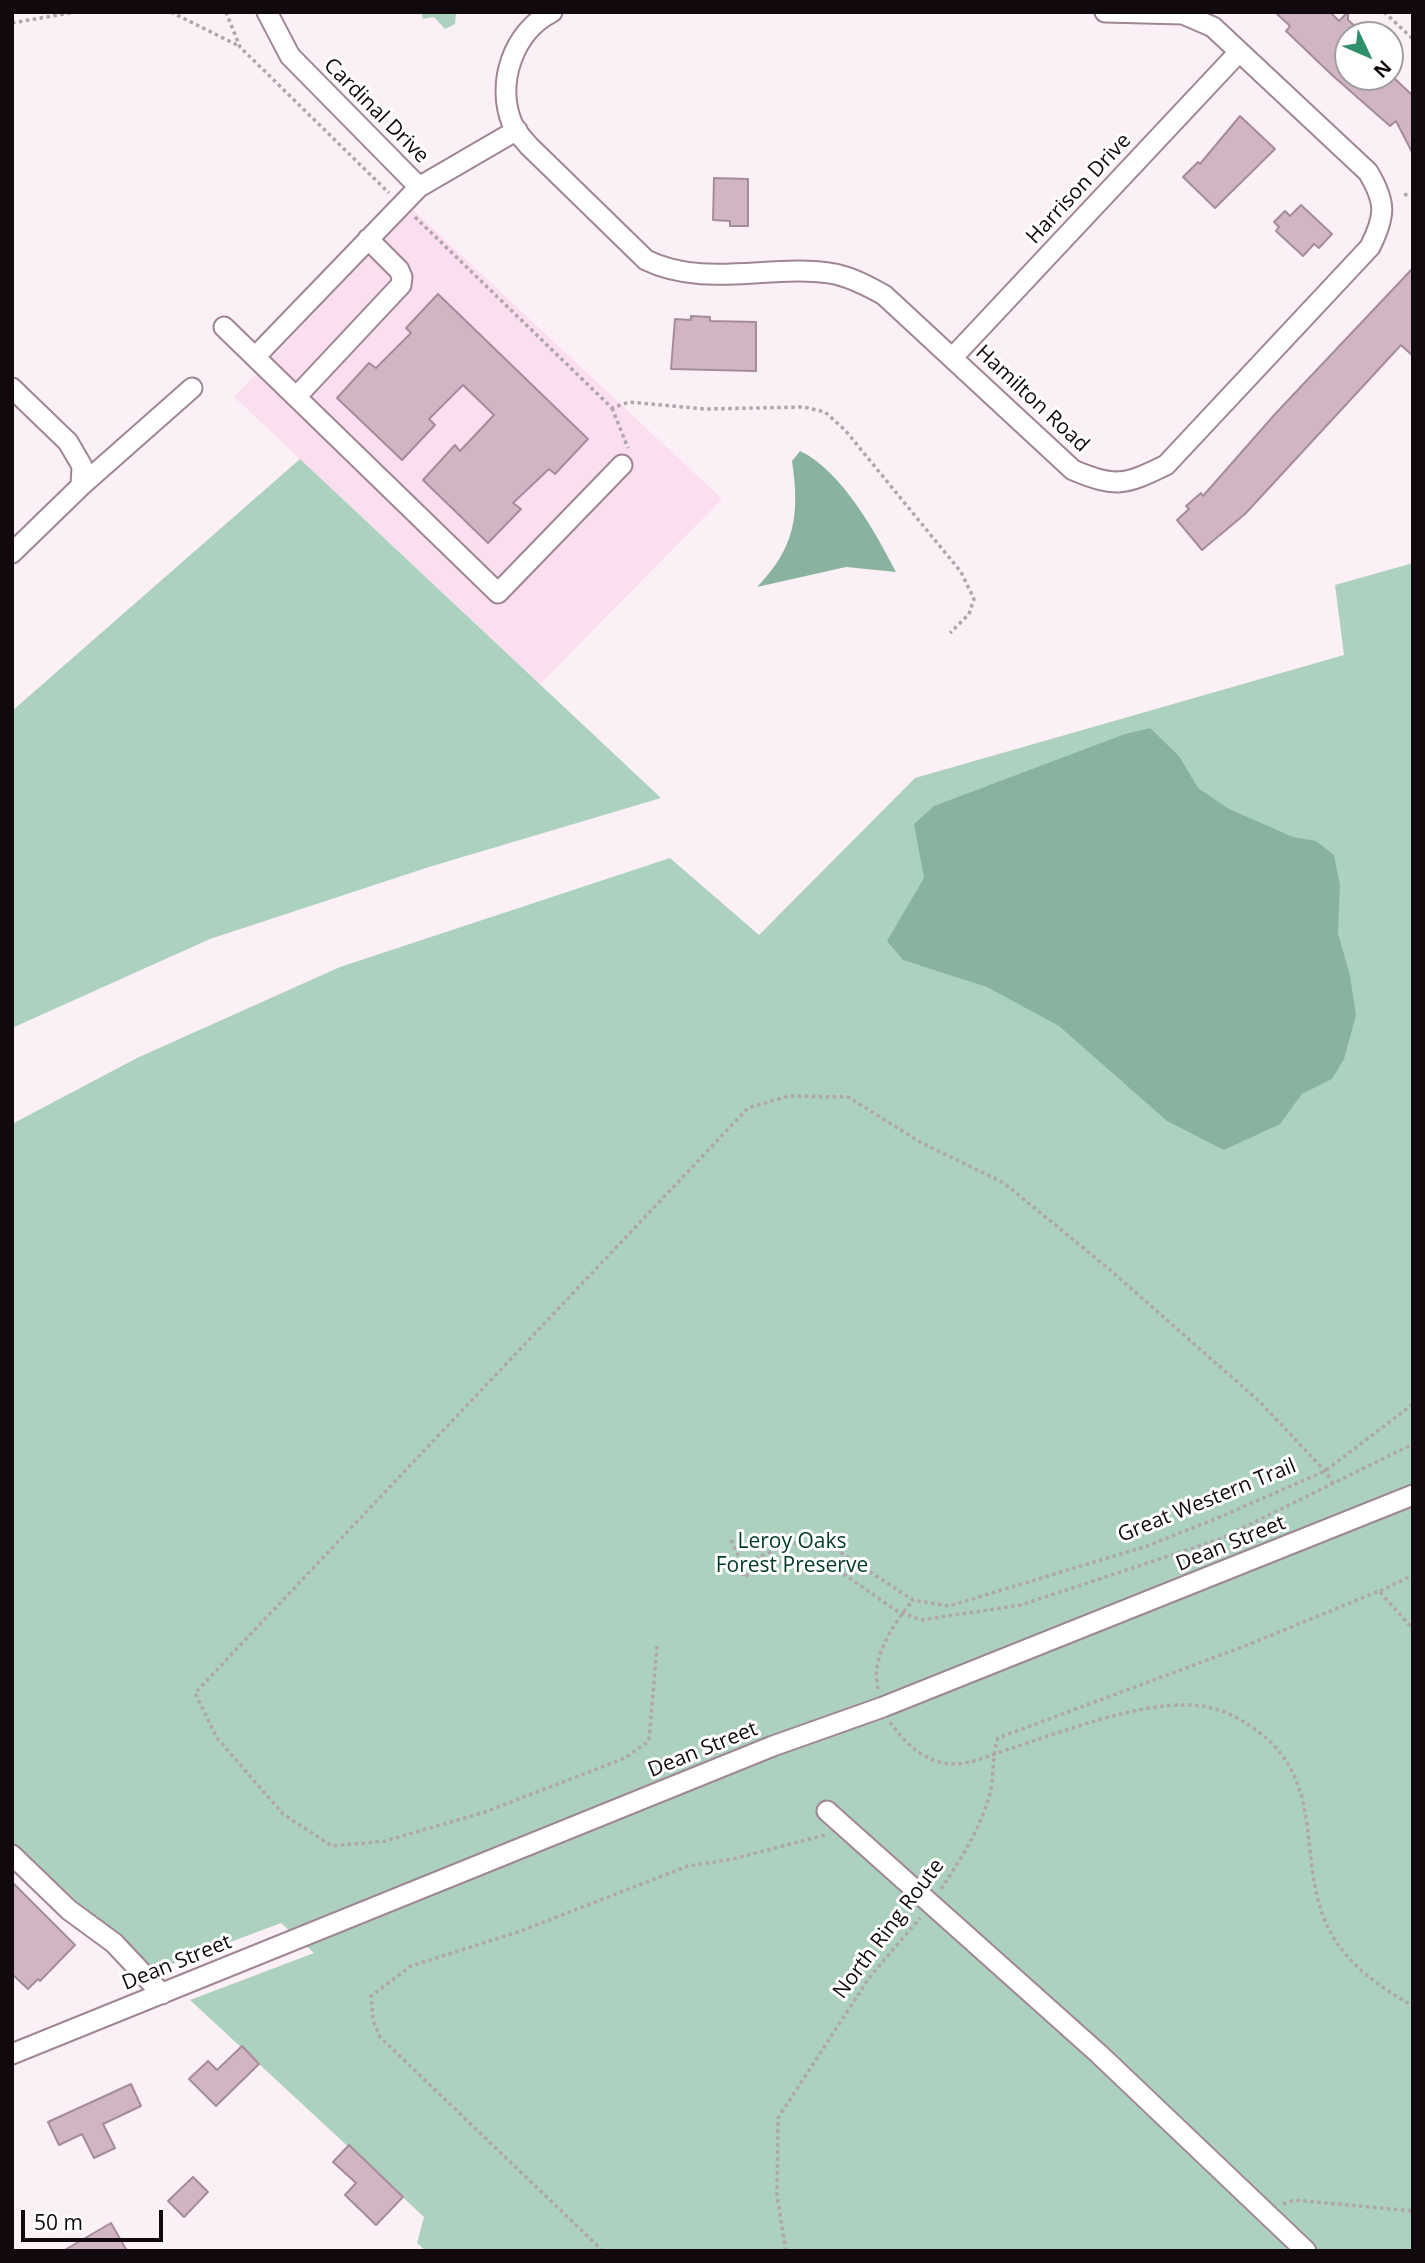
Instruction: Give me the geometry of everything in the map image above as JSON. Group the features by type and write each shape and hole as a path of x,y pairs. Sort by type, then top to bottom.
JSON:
{"street":[{"name":"Cardinal Drive","path":"256,356 419,187 290,56 267,12"},
{"path":"419,187 517,130 512,124 506,88 509,62 527,33 552,12"},
{"name":"Hamilton Road","path":"517,130 528,146 646,260 667,270 696,274 832,274 858,280 884,295 1073,470 1098,481 1129,483 1166,465 1370,247 1380,226 1383,207 1380,191 1368,172 1213,27 1183,14 1105,12"},
{"name":"Harrison Drive","path":"953,357 1239,52"},
{"path":"297,396 401,285 399,270 368,239"},
{"path":"224,327 498,593 622,465"},
{"path":"12,388 68,442 82,466 81,486"},
{"path":"12,554 81,486 192,388"},
{"name":"Dean Street","path":"12,2054 788,1740 896,1702 1413,1495"},
{"path":"827,1811 1099,2054 1306,2251"},
{"path":"12,1855 69,1910 114,1943 162,1994"}],"path":[{"path":"12,23 75,12"},
{"path":"171,12 240,47 395,198"},
{"path":"226,12 240,47"},
{"path":"1384,12 1413,39"},
{"path":"1404,195 1413,194"},
{"path":"415,218 612,408 623,429 628,451 622,465"},
{"path":"612,408 629,402 705,409 804,408 825,412 845,430 961,572 974,599 969,614 950,633"},
{"path":"657,1646 649,1741 625,1758 485,1812 386,1841 332,1846 283,1814 217,1738 195,1693 748,1108 788,1096 848,1097 920,1142 1004,1183 1110,1269 1259,1401 1325,1471 1334,1485"},
{"name":"Great Western Trail","path":"913,1600 949,1606 1147,1546 1325,1471 1413,1404"},
{"path":"731,1540 742,1564 743,1577 780,1562 823,1560 902,1613 922,1620 1021,1605 1220,1539 1413,1444"},
{"path":"742,1564 792,1543 829,1545 913,1600 902,1613 880,1655 876,1682 880,1698"},
{"path":"992,1755 998,1738 1245,1646 1413,1575"},
{"path":"1380,1591 1413,1629"},
{"path":"889,1720 909,1748 943,1763 974,1763 1104,1719 1181,1704 1214,1708 1248,1723 1275,1746 1292,1768 1303,1794 1317,1896 1335,1941 1361,1970 1386,1991 1413,2006"},
{"name":"North Ring Route","path":"786,2251 777,2196 778,2118 869,1978 931,1905 970,1845 990,1794 992,1755"},
{"path":"603,2251 380,2037 373,2020 371,1996 411,1966 519,1932 688,1866 733,1859 847,1829"},
{"path":"1264,2209 1294,2200 1413,2211"}],"shaded area":[{"path":"413,210 722,499 540,684 234,397"},
{"path":"800,451 815,460 843,487 868,522 896,572 846,567 757,587 780,558 792,530 795,498 792,461"},
{"path":"1150,728 1179,756 1198,788 1229,809 1293,837 1316,841 1334,855 1340,885 1338,933 1350,976 1356,1015 1344,1059 1332,1079 1302,1094 1280,1124 1224,1150 1167,1121 1059,1026 987,987 903,960 887,941 924,878 914,824 934,806 1125,734"}],"green space":[{"path":"421,12 456,12 455,24 445,29 434,17 423,19"},
{"path":"300,459 661,798 429,867 210,939 12,1028 12,711"},
{"name":"Leroy Oaks Forest Preserve","path":"1413,563 1413,2251 426,2251 417,2243 424,2217 190,2000 314,1953 281,1923 153,1971 12,1842 12,1124 137,1058 340,967 670,858 759,935 915,778 1344,655 1335,585"}],"building":[{"path":"1275,12 1330,12 1339,21 1334,21 1334,77 1286,31 1290,26"},
{"path":"1348,12 1349,21 1339,21"},
{"path":"1404,87 1413,96 1413,154 1396,121 1390,126 1350,91 1404,91"},
{"path":"1240,116 1275,149 1215,208 1183,177 1198,162 1200,164"},
{"path":"714,178 748,179 748,226 730,226 730,221 713,220"},
{"path":"1301,205 1332,234 1319,248 1314,244 1303,256 1276,231 1279,227 1274,222 1285,211 1290,216"},
{"path":"1413,268 1413,356 1401,345 1245,514 1202,550 1177,520 1189,509 1186,506 1201,493 1203,496 1276,413"},
{"path":"438,294 588,439 555,474 549,469 513,503 521,509 488,543 423,480 455,445 460,451 494,415 463,385 429,419 435,425 402,460 337,398 369,363 376,368 411,333 406,328"},
{"path":"691,316 710,317 710,321 756,322 756,371 671,369 675,319 691,320"},
{"path":"12,1882 75,1945 40,1981 38,1979 28,1989 12,1974"},
{"path":"242,2046 259,2064 216,2106 189,2079 208,2061 217,2070"},
{"path":"131,2084 141,2106 103,2124 115,2148 94,2158 82,2134 59,2145 48,2122"},
{"path":"349,2145 403,2197 376,2225 345,2195 356,2183 333,2162"},
{"path":"193,2177 208,2192 184,2217 168,2201"},
{"path":"111,2223 127,2251 63,2251"}]}
